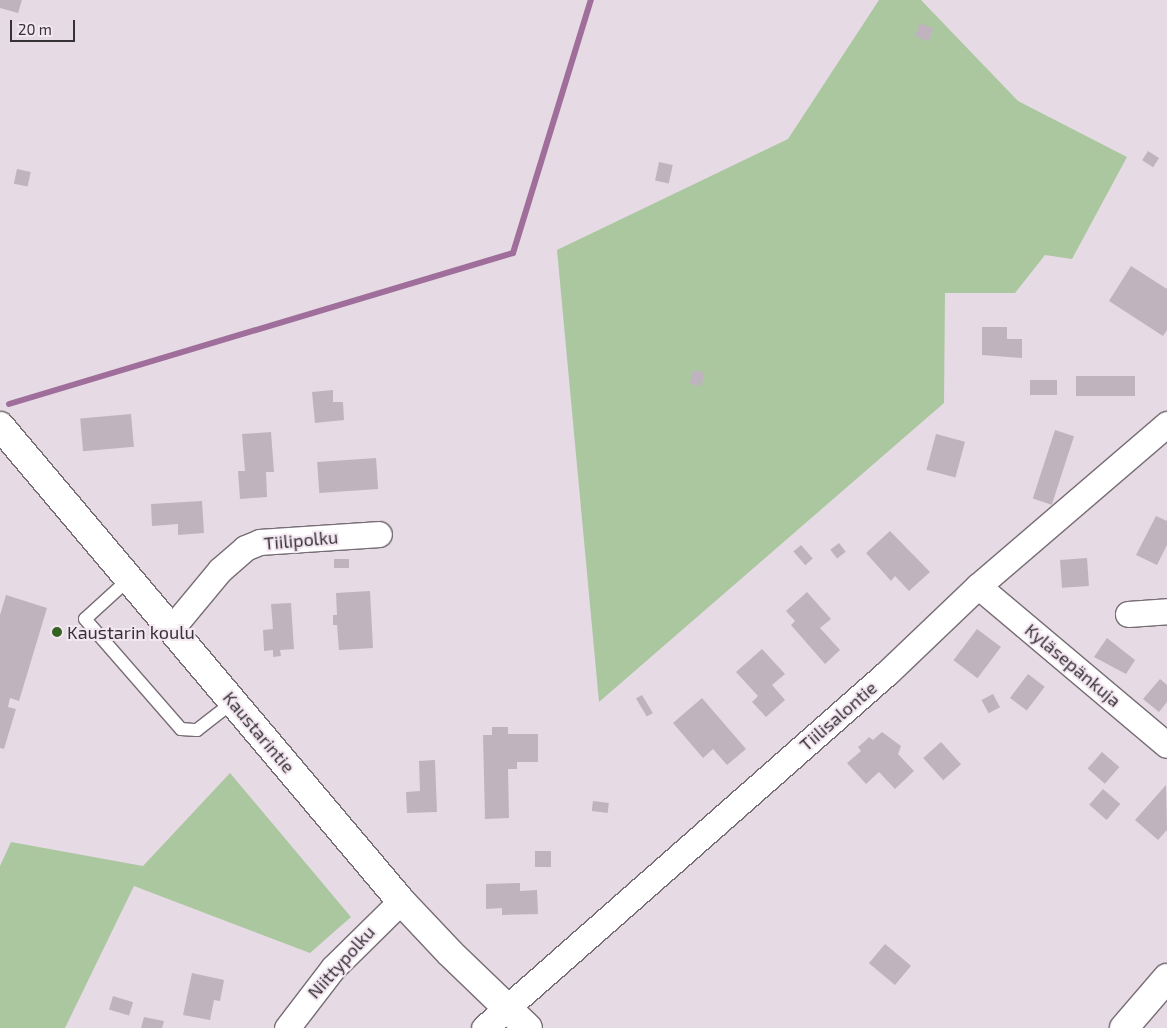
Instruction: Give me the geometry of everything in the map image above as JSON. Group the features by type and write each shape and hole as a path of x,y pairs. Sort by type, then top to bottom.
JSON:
{"street":[{"name":"Tiilisalontie","path":"484,1028 506,1006 888,672 978,586 1167,424"},
{"name":"Kaustarintie","path":"0,426 402,901 450,954 528,1028"},
{"name":"Tiilipolku","path":"171,629 220,570 245,548 260,542 379,534"},
{"name":"Kyläsepänkuja","path":"978,586 1167,745"},
{"path":"1128,614 1167,611"},
{"name":"Niittypolku","path":"286,1028 333,968 402,901"},
{"path":"1124,1028 1167,978"}],"lane":[{"path":"129,579 85,619 181,728 197,730 234,702"}],"green space":[{"path":"879,0 921,0 1018,101 1127,157 1072,259 1045,255 1015,293 945,293 944,403 599,702 557,250 788,139"},
{"path":"230,773 351,917 310,953 134,886 65,1028 0,1028 0,866 11,842 143,866"}],"building":[{"path":"0,0 22,0 18,13 0,8"},
{"path":"920,23 934,29 928,42 915,36"},
{"path":"1148,151 1159,158 1153,167 1142,160"},
{"path":"659,162 673,165 669,183 655,181"},
{"path":"17,169 31,172 28,187 14,184"},
{"path":"1131,266 1167,289 1167,330 1163,336 1109,301"},
{"path":"982,327 1007,327 1007,339 1022,339 1022,358 982,355"},
{"path":"693,370 705,373 701,386 690,384"},
{"path":"1076,376 1135,376 1135,396 1076,396"},
{"path":"1030,380 1057,380 1057,395 1030,395"},
{"path":"333,390 333,402 343,402 344,420 315,423 312,392"},
{"path":"131,414 134,447 83,451 80,418"},
{"path":"1055,430 1074,436 1052,505 1033,498"},
{"path":"271,432 274,472 266,472 267,497 240,499 238,471 245,471 242,434"},
{"path":"936,434 965,442 955,478 926,470"},
{"path":"376,458 378,489 319,493 317,462"},
{"path":"202,501 204,533 178,535 178,524 152,526 151,504"},
{"path":"1156,516 1167,521 1167,545 1157,565 1136,555"},
{"path":"890,531 930,572 909,591 895,576 891,581 866,553"},
{"path":"839,543 846,552 837,558 830,550"},
{"path":"801,545 813,559 805,565 793,552"},
{"path":"1087,558 1089,586 1062,588 1060,560"},
{"path":"334,559 349,559 349,568 334,568"},
{"path":"370,591 373,648 339,650 337,625 333,625 333,615 337,615 336,593"},
{"path":"807,592 831,619 820,628 840,650 825,664 791,625 795,621 786,611"},
{"path":"6,595 47,608 19,701 10,698 8,707 16,709 4,749 0,748 0,615"},
{"path":"291,603 294,649 280,650 281,656 273,657 273,650 264,651 263,630 273,629 271,604"},
{"path":"977,629 1001,647 977,678 954,660"},
{"path":"1107,638 1135,660 1126,674 1094,657"},
{"path":"762,649 785,674 772,685 785,700 766,717 752,702 758,696 736,672"},
{"path":"1028,674 1045,687 1027,711 1010,698"},
{"path":"1160,679 1167,685 1167,702 1159,712 1143,699"},
{"path":"993,694 1000,707 989,713 982,700"},
{"path":"642,695 653,713 647,717 636,699"},
{"path":"702,698 746,749 727,765 713,749 703,758 673,723"},
{"path":"492,727 508,727 508,734 538,734 538,762 517,762 517,769 508,769 509,818 485,819 483,735 492,735"},
{"path":"882,732 901,746 898,754 914,771 895,789 879,772 866,784 847,763 861,751 858,747 869,737 873,740"},
{"path":"941,742 961,764 943,780 923,758"},
{"path":"1102,752 1119,767 1105,784 1088,769"},
{"path":"435,760 437,812 407,813 406,792 420,791 419,761"},
{"path":"1166,785 1167,830 1158,840 1135,820"},
{"path":"1103,789 1120,804 1107,820 1089,805"},
{"path":"593,801 609,803 608,813 592,811"},
{"path":"535,851 551,851 551,867 535,867"},
{"path":"520,883 520,891 537,890 538,914 502,915 502,908 486,909 486,884"},
{"path":"885,944 911,966 895,985 869,963"},
{"path":"192,973 224,980 220,1001 214,1000 210,1020 183,1015"},
{"path":"113,996 133,1002 129,1016 109,1009"},
{"path":"144,1017 164,1021 162,1028 141,1028"}],"waterway":[{"path":"9,404 513,253 591,0"}],"place":[{"name":"Kaustarin koulu","path":"57,632"}]}
